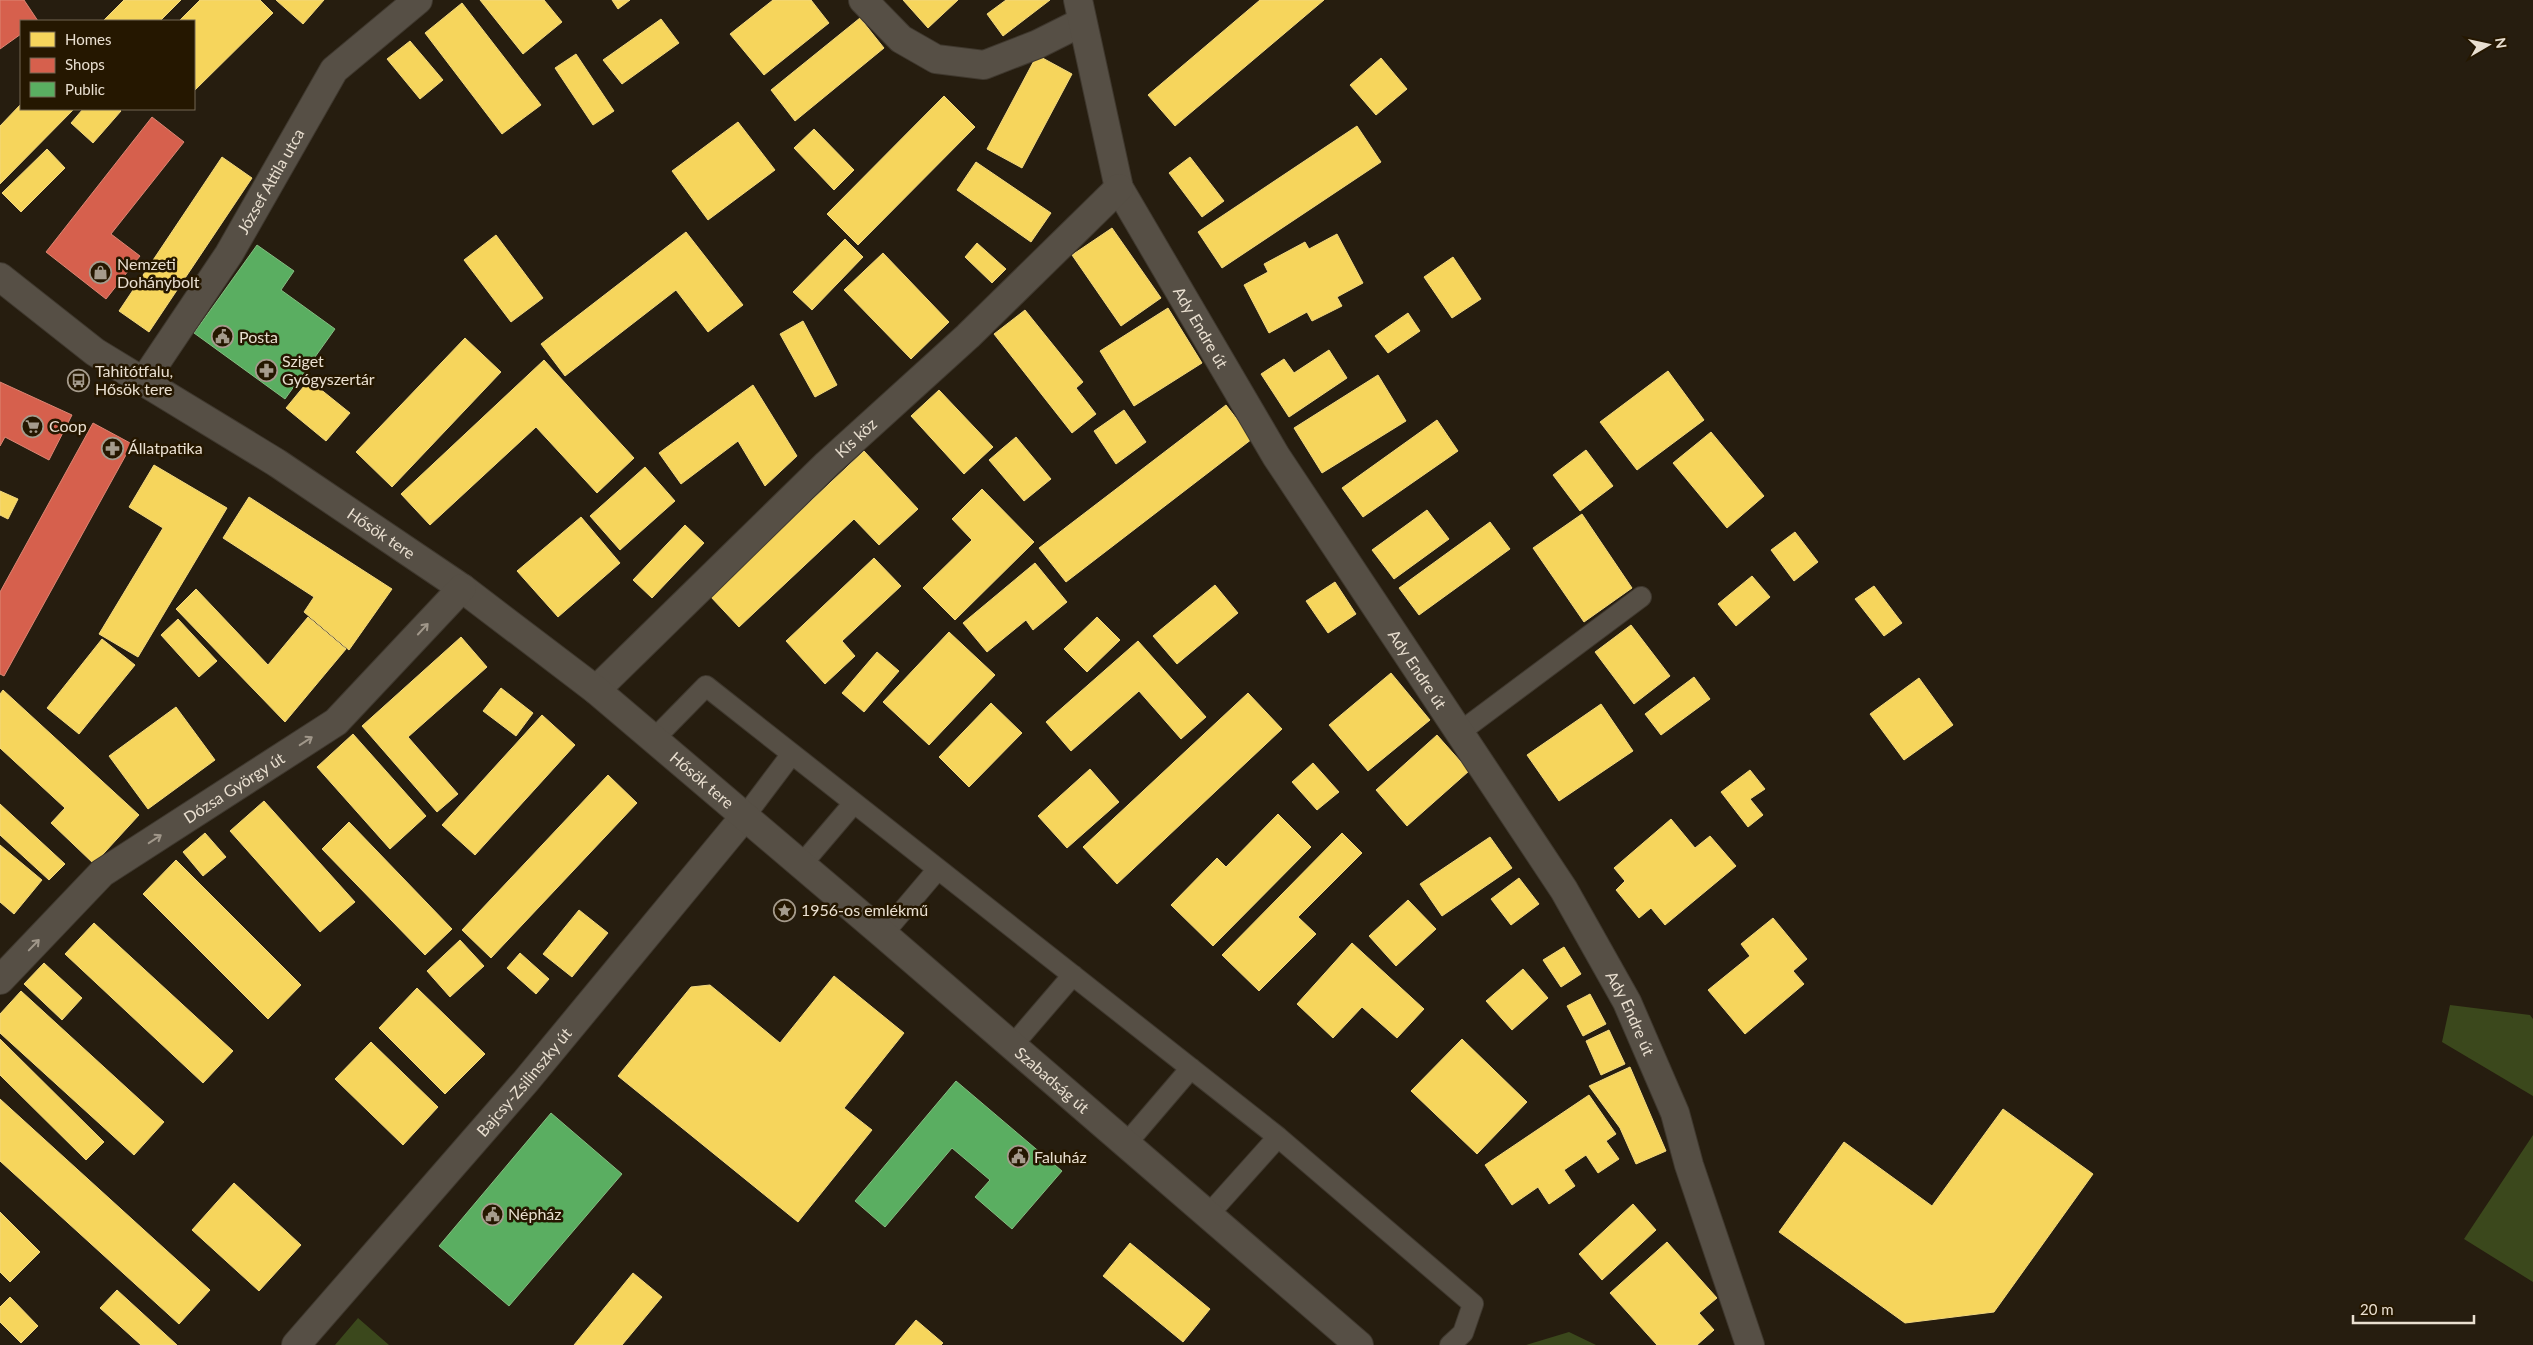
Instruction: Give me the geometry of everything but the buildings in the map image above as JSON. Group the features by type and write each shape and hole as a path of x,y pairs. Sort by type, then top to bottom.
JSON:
{"street":[{"name":"József Attila utca","path":"143,382 230,254 334,70 418,0"},
{"path":"863,0 902,39 936,59 984,65 1038,44 1080,11"},
{"name":"Ady Endre út","path":"1080,11 1119,188 1276,456 1564,890 1627,1002 1675,1113 1689,1165 1750,1345"},
{"name":"Kis köz","path":"596,690 827,464 968,336 1119,188"},
{"name":"Hősök tere","path":"0,277 95,352 277,463 462,588 596,690 745,816"},
{"name":"Dózsa György út","path":"0,980 102,873 336,722 462,588"},
{"name":"Szabadság út","path":"745,816 1359,1345"},
{"name":"Bajcsy-Zsilinszky út","path":"296,1345 526,1080 745,816"}],"lane":[{"path":"1460,732 1641,597"},
{"path":"655,738 706,686 1278,1137 1473,1304 1463,1333 1450,1345"},
{"path":"745,816 791,754"},
{"path":"802,864 854,803"},
{"path":"883,934 938,869"},
{"path":"1012,1046 1073,975"},
{"path":"1126,1144 1192,1068"},
{"path":"1208,1214 1278,1137"}],"green space":[{"path":"2450,1005 2530,1015 2533,1019 2533,1096 2442,1042"},
{"path":"2533,1135 2533,1282 2464,1239"},
{"path":"358,1318 389,1345 335,1345"},
{"path":"1569,1332 1596,1345 1526,1345"}],"place":[{"name":"Nemzeti Dohánybolt","path":"101,273"},
{"name":"Posta","path":"223,337"},
{"name":"Sziget Gyógyszertár","path":"266,370"},
{"name":"Tahitótfalu, Hősök tere","path":"79,380"},
{"name":"Coop","path":"33,426"},
{"name":"Állatpatika","path":"112,448"},
{"name":"1956-os emlékmű","path":"785,910"},
{"name":"Faluház","path":"1018,1157"},
{"name":"Népház","path":"492,1214"}]}
